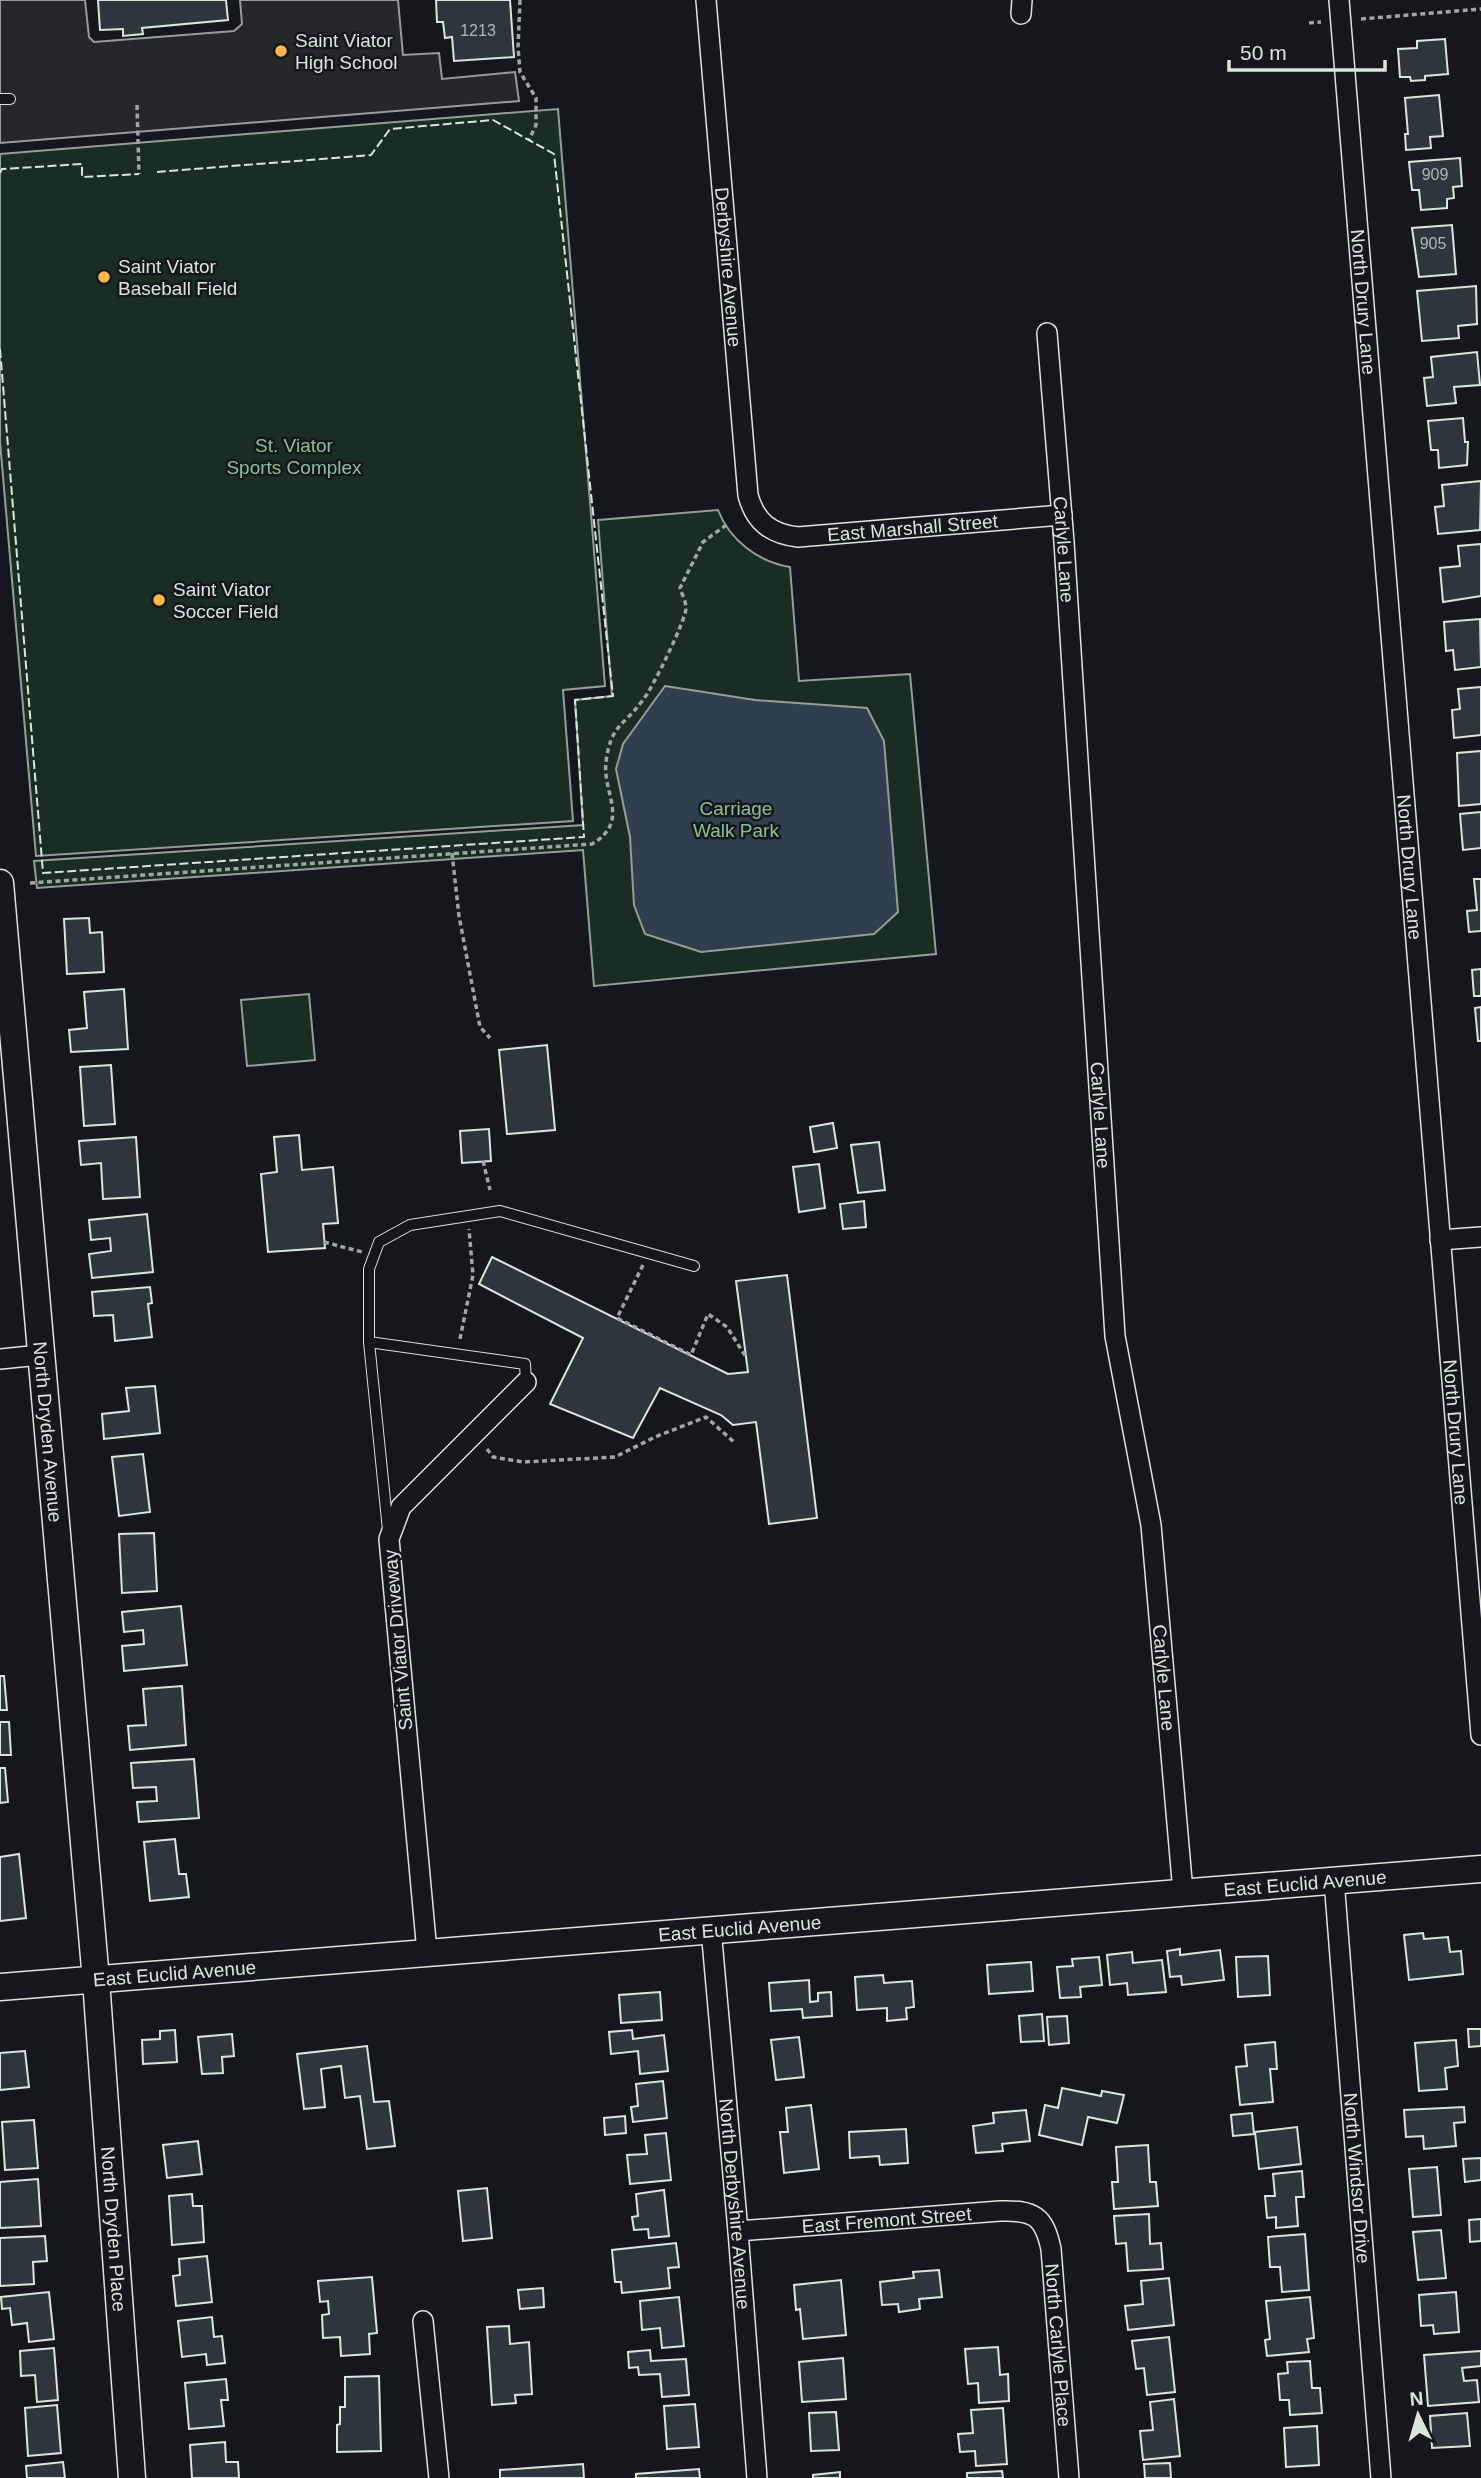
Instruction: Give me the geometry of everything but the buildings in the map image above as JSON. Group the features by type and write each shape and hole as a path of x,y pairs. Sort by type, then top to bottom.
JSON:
{"street":[{"name":"Derbyshire Avenue","path":"706,0 748,495 752,510 766,527"},
{"path":"1339,0 1346,0"},
{"name":"North Drury Lane","path":"1339,0 1481,1735"},
{"name":"Carlyle Lane","path":"1046,333 1062,515 1115,1336 1151,1525 1183,1892"},
{"name":"East Marshall Street","path":"766,527 783,536 798,537 1062,515"},
{"name":"North Dryden Avenue","path":"0,883 96,1980"},
{"path":"1440,1240 1481,1237"},
{"path":"0,1359 40,1355"},
{"name":"Saint Viator Driveway","path":"427,1952 388,1539 401,1507 526,1382"},
{"name":"East Euclid Avenue","path":"0,1987 1481,1868"},
{"name":"North Windsor Drive","path":"1334,1880 1381,2478"},
{"name":"North Derbyshire Avenue","path":"710,1929 738,2231 757,2478"},
{"name":"North Dryden Place","path":"96,1980 132,2478"},
{"name":"East Fremont Street","path":"738,2231 1018,2210 1035,2216"},
{"name":"North Carlyle Place","path":"1035,2216 1046,2230 1051,2249 1069,2478"},
{"path":"423,2321 439,2478"}],"lane":[{"path":"388,1539 369,1342 369,1269 379,1242 410,1225 500,1211 694,1266"},
{"path":"369,1342 524,1364 526,1382"}],"path":[{"path":"520,0 520,72 536,98 536,125 529,140"},
{"path":"1352,20 1481,9"},
{"path":"1309,23 1321,22"},
{"path":"137,105 139,174"},
{"path":"30,883 583,846 598,840 606,832 613,810 605,768 614,730 643,701 653,685 686,611 680,588 703,542 729,523"},
{"path":"452,853 459,916 480,1027 489,1038"},
{"path":"483,1161 490,1190"},
{"path":"457,1355 473,1275 468,1216"},
{"path":"324,1242 374,1255"},
{"path":"648,1254 617,1318 691,1355 708,1314 727,1326 746,1357"},
{"path":"475,1433 493,1457 523,1462 615,1457 654,1437 705,1417 734,1442"}],"green space":[{"name":"St. Viator Sports Complex","path":"558,109 605,686 563,690 573,821 36,856 0,442 0,154"},
{"name":"Carriage Walk Park","path":"718,510 730,531 747,548 767,560 790,567 799,681 910,674 936,954 594,986 583,850 37,888 34,861 583,825 575,700 612,696 598,520"},
{"path":"309,994 315,1060 247,1066 241,1000"}],"shaded area":[{"name":"Saint Viator High School","path":"0,0 85,0 89,37 94,42 234,31 242,24 240,0 398,0 403,55 439,53 442,79 515,72 519,101 0,143"}],"water":[{"path":"665,686 755,700 867,708 884,741 898,912 874,934 701,952 645,934 634,905 630,837 616,769 623,744"}],"fence":[{"path":"0,349 43,873 584,837 575,700 613,696 554,154 493,120 390,129 371,155 157,172"},
{"path":"0,173 2,169 82,164 82,177 139,174"}],"place":[{"name":"Saint Viator High School","path":"281,51"},
{"name":"Saint Viator Baseball Field","path":"104,277"},
{"name":"Saint Viator Soccer Field","path":"159,600"}]}
